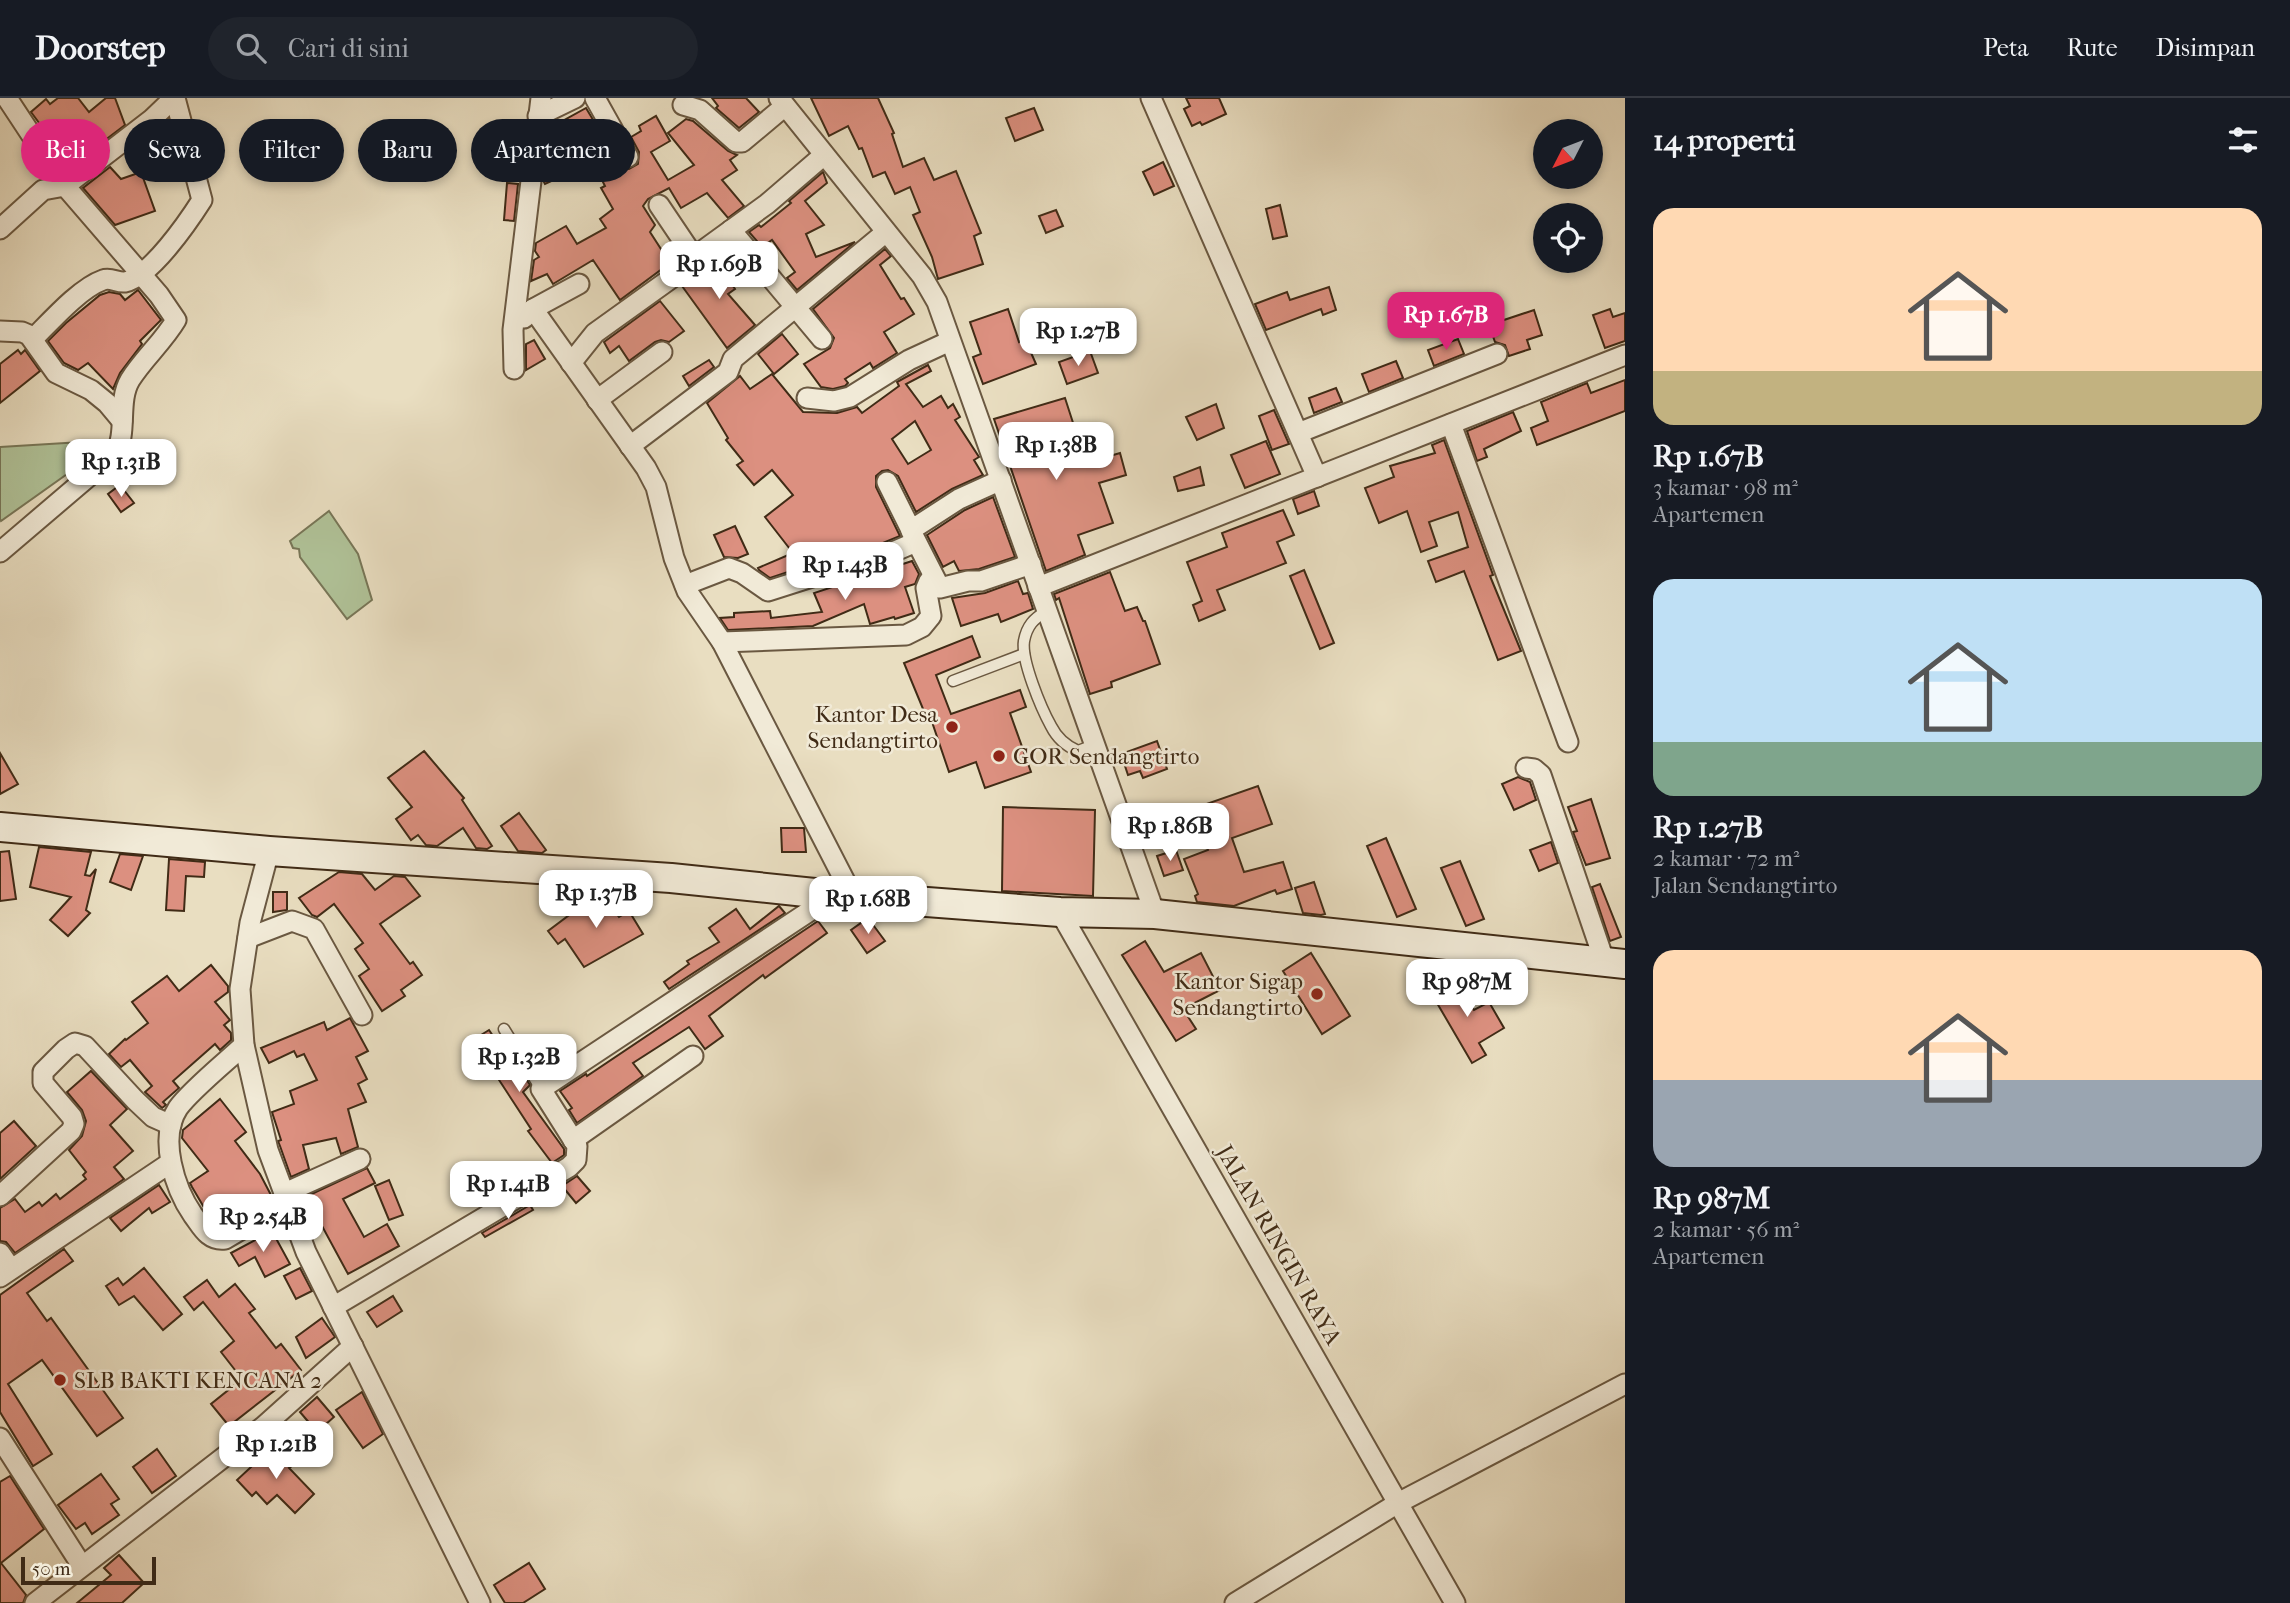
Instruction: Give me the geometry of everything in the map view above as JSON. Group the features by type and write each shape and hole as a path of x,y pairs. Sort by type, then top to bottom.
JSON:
{"street":[{"path":"0,552 115,454 120,446 129,382 176,320 140,273 65,186 7,98"},
{"path":"0,229 43,190 65,186 152,119 174,98 202,200 183,230 140,273 127,282 104,279 90,288 33,339"},
{"path":"514,369 513,330 539,107 575,98"},
{"path":"595,98 607,119"},
{"path":"1151,98 1317,477"},
{"path":"683,105 700,110 736,142 742,142 782,102 922,276 937,302 1155,914"},
{"path":"571,363 595,333 767,204 824,155"},
{"path":"659,205 694,257"},
{"path":"732,230 822,339"},
{"path":"630,446 729,372 733,359 886,232"},
{"path":"513,330 533,309 579,284"},
{"path":"533,309 656,487 674,558 685,584 722,642 843,895"},
{"path":"0,331 22,332 33,339 46,362 56,373 91,390 107,403 122,421"},
{"path":"807,398 834,401 850,397 909,360 950,341"},
{"path":"597,400 662,352"},
{"path":"1297,433 1497,355"},
{"path":"1038,587 1625,355"},
{"path":"1451,424 1567,742"},
{"path":"685,584 729,568 742,573 768,591 837,569 865,564 914,536 959,499 1001,480"},
{"path":"887,482 940,588 968,581 981,582 1031,564"},
{"path":"722,642 906,635 922,627 931,616 926,588 929,581 934,579"},
{"path":"0,827 269,851 671,878 1060,912 1155,914 1615,963 1541,775 1534,769 1526,768"},
{"path":"269,851 248,938 240,989 244,1045 268,1150 306,1252 480,1603"},
{"path":"333,1307 569,1167 576,1160 578,1153 573,1140 541,1089 843,895"},
{"name":"JALAN RINGIN RAYA","path":"1060,912 1455,1603"},
{"path":"248,938 292,921 314,929 362,1015"},
{"path":"0,1196 71,1131 74,1124 72,1117 43,1083 43,1072 75,1043 85,1046 153,1117 172,1125"},
{"path":"244,1045 178,1109 172,1125 170,1163 185,1203 209,1236 216,1240 225,1239 287,1198 359,1160"},
{"path":"573,1140 693,1056"},
{"path":"0,1253 6,1273 170,1163"},
{"path":"35,1603 264,1426 353,1346"},
{"path":"1235,1603 1399,1504 1625,1384"},
{"path":"0,1438 7,1465 82,1566"}],"lane":[{"path":"1046,611 1031,621 1024,641 1024,654 1051,727 1067,747 1079,751 1094,744"},
{"path":"953,681 1024,654"},
{"path":"504,1029 541,1089"}],"green space":[{"path":"115,440 1,521 0,447"},
{"path":"329,511 358,554 372,600 347,619 300,557 299,549 293,548 290,541"}],"building":[{"path":"58,98 78,98 89,112 106,98 115,98 124,126 110,136 110,119 36,119 31,112 46,99 50,104"},
{"path":"712,98 746,98 759,112 739,128 716,108 718,106"},
{"path":"811,98 878,98 894,133 892,134 903,167 924,158 934,180 956,171 981,233 974,236 983,264 938,279 932,257 913,215 920,212 910,187 895,194 885,172 873,177 862,148 859,149 848,126 829,136"},
{"path":"1186,98 1219,98 1226,114 1202,125 1200,122 1192,126 1184,109 1190,106"},
{"path":"586,108 593,119 566,119"},
{"path":"1034,108 1043,130 1015,141 1006,118"},
{"path":"656,116 670,141 651,152 668,180 694,165 668,133 686,119 693,121 728,151 737,155 730,160 737,170 722,180 744,206 728,218 707,193 681,208 669,188 648,199 643,206 655,225 650,232 670,263 620,300 593,260 553,284 547,274 531,281 534,260 539,257 535,251 536,243 566,226 577,244 606,228 600,219 613,209 601,188 605,186 603,182 635,182 635,166 638,164 639,152 635,144 635,135 641,131 639,126"},
{"path":"1163,162 1174,186 1154,195 1143,172"},
{"path":"110,167 121,179 124,178 124,182 145,182 155,211 115,225 83,188 91,182 110,182"},
{"path":"823,172 827,183 805,201 824,225 806,234 816,257 855,242 797,290 787,278 795,272 772,240 762,247 749,232 759,225 761,227 791,203 789,201"},
{"path":"507,183 518,184 514,221 504,220"},
{"path":"1280,205 1287,236 1273,239 1266,209"},
{"path":"1056,210 1063,226 1046,233 1039,216"},
{"path":"729,247 735,254 719,266 735,289 728,294 755,325 727,348 682,286"},
{"path":"885,249 891,256 880,265 901,299 904,298 914,314 884,332 897,353 873,368 870,363 845,379 848,383 845,386 833,389 821,387 804,364 830,348 834,338 813,309"},
{"path":"1329,287 1336,310 1323,315 1321,309 1266,330 1255,304 1287,292 1290,300"},
{"path":"138,290 161,320 140,341 142,344 120,373 113,389 88,363 78,370 64,363 48,341 66,323 100,295 109,292 120,294 125,300"},
{"path":"660,301 684,331 669,342 655,342 629,361 619,346 610,353 604,342"},
{"path":"1008,309 1019,342 1025,339 1036,364 983,384 973,357 981,354 970,322"},
{"path":"1610,309 1613,317 1625,313 1625,341 1605,348 1593,315"},
{"path":"1534,310 1542,335 1527,340 1530,349 1509,356 1505,345 1495,342 1489,325"},
{"path":"782,334 798,354 774,374 758,354"},
{"path":"1458,339 1464,354 1434,366 1428,350"},
{"path":"534,340 545,359 526,370 526,344"},
{"path":"18,350 21,354 25,350 40,371 0,403 0,364"},
{"path":"1090,351 1098,373 1067,384 1059,362"},
{"path":"709,360 714,367 689,386 683,376"},
{"path":"1396,361 1403,378 1369,392 1362,374"},
{"path":"928,365 931,371 906,384 923,407 941,396 948,408 953,404 960,417 955,420 979,457 974,460 983,475 952,489 916,512 898,476 888,470 882,471 876,476 876,487 900,536 861,552 833,557 770,578 758,568 793,553 765,517 793,495 772,470 754,485 737,465 743,461 726,440 728,438 707,403 740,376 750,389 772,374 803,412 837,413 857,407 862,413 899,386 897,382","holes":["915,421 931,450 908,464 892,439"]},
{"path":"1625,380 1625,411 1537,445 1531,428 1548,421 1541,402 1587,383 1591,393"},
{"path":"1336,388 1342,402 1314,413 1309,398"},
{"path":"1065,398 1076,432 1048,440 1057,468 1084,459 1086,463 1120,453 1126,475 1099,483 1113,523 1078,535 1085,555 1046,571 994,419"},
{"path":"1216,404 1224,428 1197,440 1186,417"},
{"path":"1274,410 1289,444 1272,450 1259,416"},
{"path":"1513,412 1521,431 1484,449 1487,457 1477,461 1467,431"},
{"path":"1444,440 1493,575 1490,576 1521,651 1498,660 1464,571 1436,582 1428,561 1468,547 1458,512 1429,522 1437,546 1421,552 1407,511 1379,523 1365,488 1394,477 1390,466 1435,453 1432,445"},
{"path":"1266,441 1280,474 1245,488 1231,455"},
{"path":"1200,467 1204,485 1178,491 1174,477"},
{"path":"120,485 134,503 121,512 108,494"},
{"path":"1314,491 1319,506 1298,514 1293,499"},
{"path":"993,497 1015,557 979,569 959,571 954,561 943,567 927,535 965,510"},
{"path":"1283,510 1294,535 1277,542 1286,563 1217,590 1225,610 1199,621 1193,605 1202,601 1187,562 1227,547 1222,533"},
{"path":"735,526 748,554 738,558 724,557 714,535"},
{"path":"912,561 919,574 915,584 905,587 914,613 895,619 894,617 870,624 864,604 813,626 728,630 720,618 734,617 734,613 770,611 771,618 822,612 814,593"},
{"path":"1304,570 1334,643 1320,649 1290,576"},
{"path":"1110,572 1125,611 1137,607 1145,621 1160,664 1111,682 1112,687 1090,694 1059,598 1056,600 1054,594"},
{"path":"1018,581 1023,594 1028,593 1033,609 1001,622 998,614 961,626 952,598 985,593"},
{"path":"972,636 980,657 936,675 951,714 1020,690 1026,707 1010,713 1031,772 985,788 976,762 949,772 931,719 928,721 904,663"},
{"path":"1157,741 1167,769 1143,778 1140,771 1128,775 1121,754"},
{"path":"424,751 464,798 462,800 492,846 487,849 476,848 463,828 437,846 426,845 418,835 411,840 396,819 412,807 388,778"},
{"path":"0,753 18,784 0,794"},
{"path":"1518,777 1530,782 1536,800 1514,810 1502,784"},
{"path":"1258,786 1272,824 1232,838 1244,872 1283,862 1292,889 1277,894 1275,890 1234,906 1197,902 1195,896 1198,894 1184,859 1208,850 1192,809"},
{"path":"1591,799 1610,858 1586,865 1573,832 1577,831 1568,807"},
{"path":"1003,807 1095,810 1093,896 1002,891"},
{"path":"519,813 546,850 542,853 518,851 501,826"},
{"path":"781,828 804,828 806,852 782,852"},
{"path":"1386,838 1416,909 1397,917 1367,846"},
{"path":"1551,842 1558,863 1539,871 1530,850"},
{"path":"39,847 91,852 85,875 90,876 96,869 86,910 90,913 68,936 50,920 71,897 30,887"},
{"path":"1176,850 1183,870 1164,876 1157,856"},
{"path":"9,851 16,899 0,901 0,852"},
{"path":"120,854 143,856 131,890 110,882"},
{"path":"169,859 205,862 204,877 186,876 184,911 166,910"},
{"path":"1460,861 1484,919 1466,926 1441,868"},
{"path":"339,872 362,874 375,890 394,876 405,877 420,896 380,924 410,964 413,962 422,975 401,990 405,996 382,1011 359,976 369,969 355,949 363,943 334,904 317,917 312,915 299,898"},
{"path":"1314,882 1325,914 1303,913 1295,888"},
{"path":"1600,884 1621,937 1610,941 1592,887"},
{"path":"273,892 287,892 287,910 273,912"},
{"path":"600,892 619,917 629,911 643,934 584,967 565,939 558,944 548,931"},
{"path":"779,906 785,913 669,989 664,982 689,964 687,961 719,942 709,928 736,909 750,929"},
{"path":"868,918 885,941 867,953 851,930"},
{"path":"818,921 827,933 765,978 763,975 709,1016 723,1036 705,1049 689,1027 633,1063 643,1076 577,1123 569,1110 572,1108 560,1091 586,1074 587,1076"},
{"path":"1145,941 1164,972 1201,953 1220,990 1183,1009 1196,1029 1176,1041 1122,955"},
{"name":"Kantor Sigap Sendangtirto","path":"1311,953 1350,1016 1322,1034 1283,971"},
{"path":"211,965 228,986 228,992 215,1002 230,1020 224,1025 231,1033 231,1040 220,1050 215,1044 173,1081 179,1088 163,1102 166,1105 162,1108 145,1092 152,1086 130,1060 121,1067 109,1054 148,1023 132,1002 167,976 179,991"},
{"path":"1445,982 1450,990 1459,984 1474,1010 1489,1002 1504,1028 1479,1043 1486,1055 1472,1063 1430,991"},
{"path":"350,1018 368,1051 356,1057 367,1079 358,1084 366,1102 348,1109 358,1147 341,1154 336,1138 303,1145 309,1169 291,1177 278,1141 281,1140 272,1112 294,1104 290,1091 317,1080 304,1054 297,1057 294,1051 269,1063 261,1048 324,1022 327,1030"},
{"path":"489,1030 507,1057 509,1055 522,1072 530,1085 523,1092 564,1149 564,1155 552,1163 528,1131 531,1129 473,1040"},
{"path":"91,1071 127,1109 110,1125 133,1151 114,1167 124,1179 15,1253 6,1242 0,1241 0,1208 15,1199 25,1212 39,1202 42,1206 56,1194 60,1199 86,1179 83,1175 86,1172 69,1150 82,1136 86,1121 82,1110 67,1092"},
{"path":"220,1099 246,1132 235,1141 260,1174 272,1197 222,1227 212,1221 190,1183 208,1171 182,1138 183,1130"},
{"path":"14,1121 36,1146 0,1179 0,1133"},
{"path":"367,1168 375,1183 343,1199 364,1237 387,1224 399,1246 348,1274 315,1213 311,1215 303,1198"},
{"path":"577,1176 590,1191 576,1203 562,1186"},
{"path":"389,1180 403,1215 389,1220 375,1186"},
{"path":"159,1185 170,1202 152,1213 149,1208 121,1231 110,1218"},
{"path":"530,1205 533,1210 485,1237 482,1233"},
{"path":"272,1231 290,1264 265,1277 255,1257 239,1266 231,1253"},
{"path":"64,1249 73,1261 27,1293 47,1321 51,1318 123,1418 97,1436 42,1360 8,1384 52,1454 33,1466 0,1412 0,1295"},
{"path":"144,1268 182,1314 163,1330 134,1296 119,1305 106,1286 118,1278 123,1285"},
{"path":"300,1268 312,1291 296,1299 284,1276"},
{"path":"207,1280 219,1297 235,1284 255,1309 249,1313 276,1348 281,1344 301,1370 229,1426 211,1404 242,1379 221,1352 234,1341 203,1302 194,1310 184,1297"},
{"path":"393,1296 402,1311 377,1327 367,1312"},
{"path":"322,1318 335,1337 306,1358 296,1337"},
{"path":"362,1392 383,1434 363,1448 336,1410"},
{"path":"317,1397 334,1417 317,1432 300,1412"},
{"path":"276,1448 292,1466 289,1468 314,1494 295,1513 277,1495 267,1504 256,1492 252,1496 237,1480 267,1452 269,1454"},
{"path":"157,1449 176,1476 152,1493 133,1467"},
{"path":"101,1474 119,1499 111,1504 119,1515 92,1534 85,1523 76,1529 58,1505"},
{"path":"10,1476 44,1529 1,1563 26,1595 23,1603 0,1603 0,1482"},
{"path":"119,1555 144,1583 122,1603 77,1603 111,1575 104,1568"},
{"path":"529,1563 545,1589 523,1603 505,1603 494,1585"}],"place":[{"name":"Kantor Desa Sendangtirto","path":"952,727"},
{"name":"GOR Sendangtirto","path":"999,756"},
{"name":"Kantor Sigap Sendangtirto","path":"1317,994"},
{"name":"SLB BAKTI KENCANA 2","path":"60,1380"}]}
